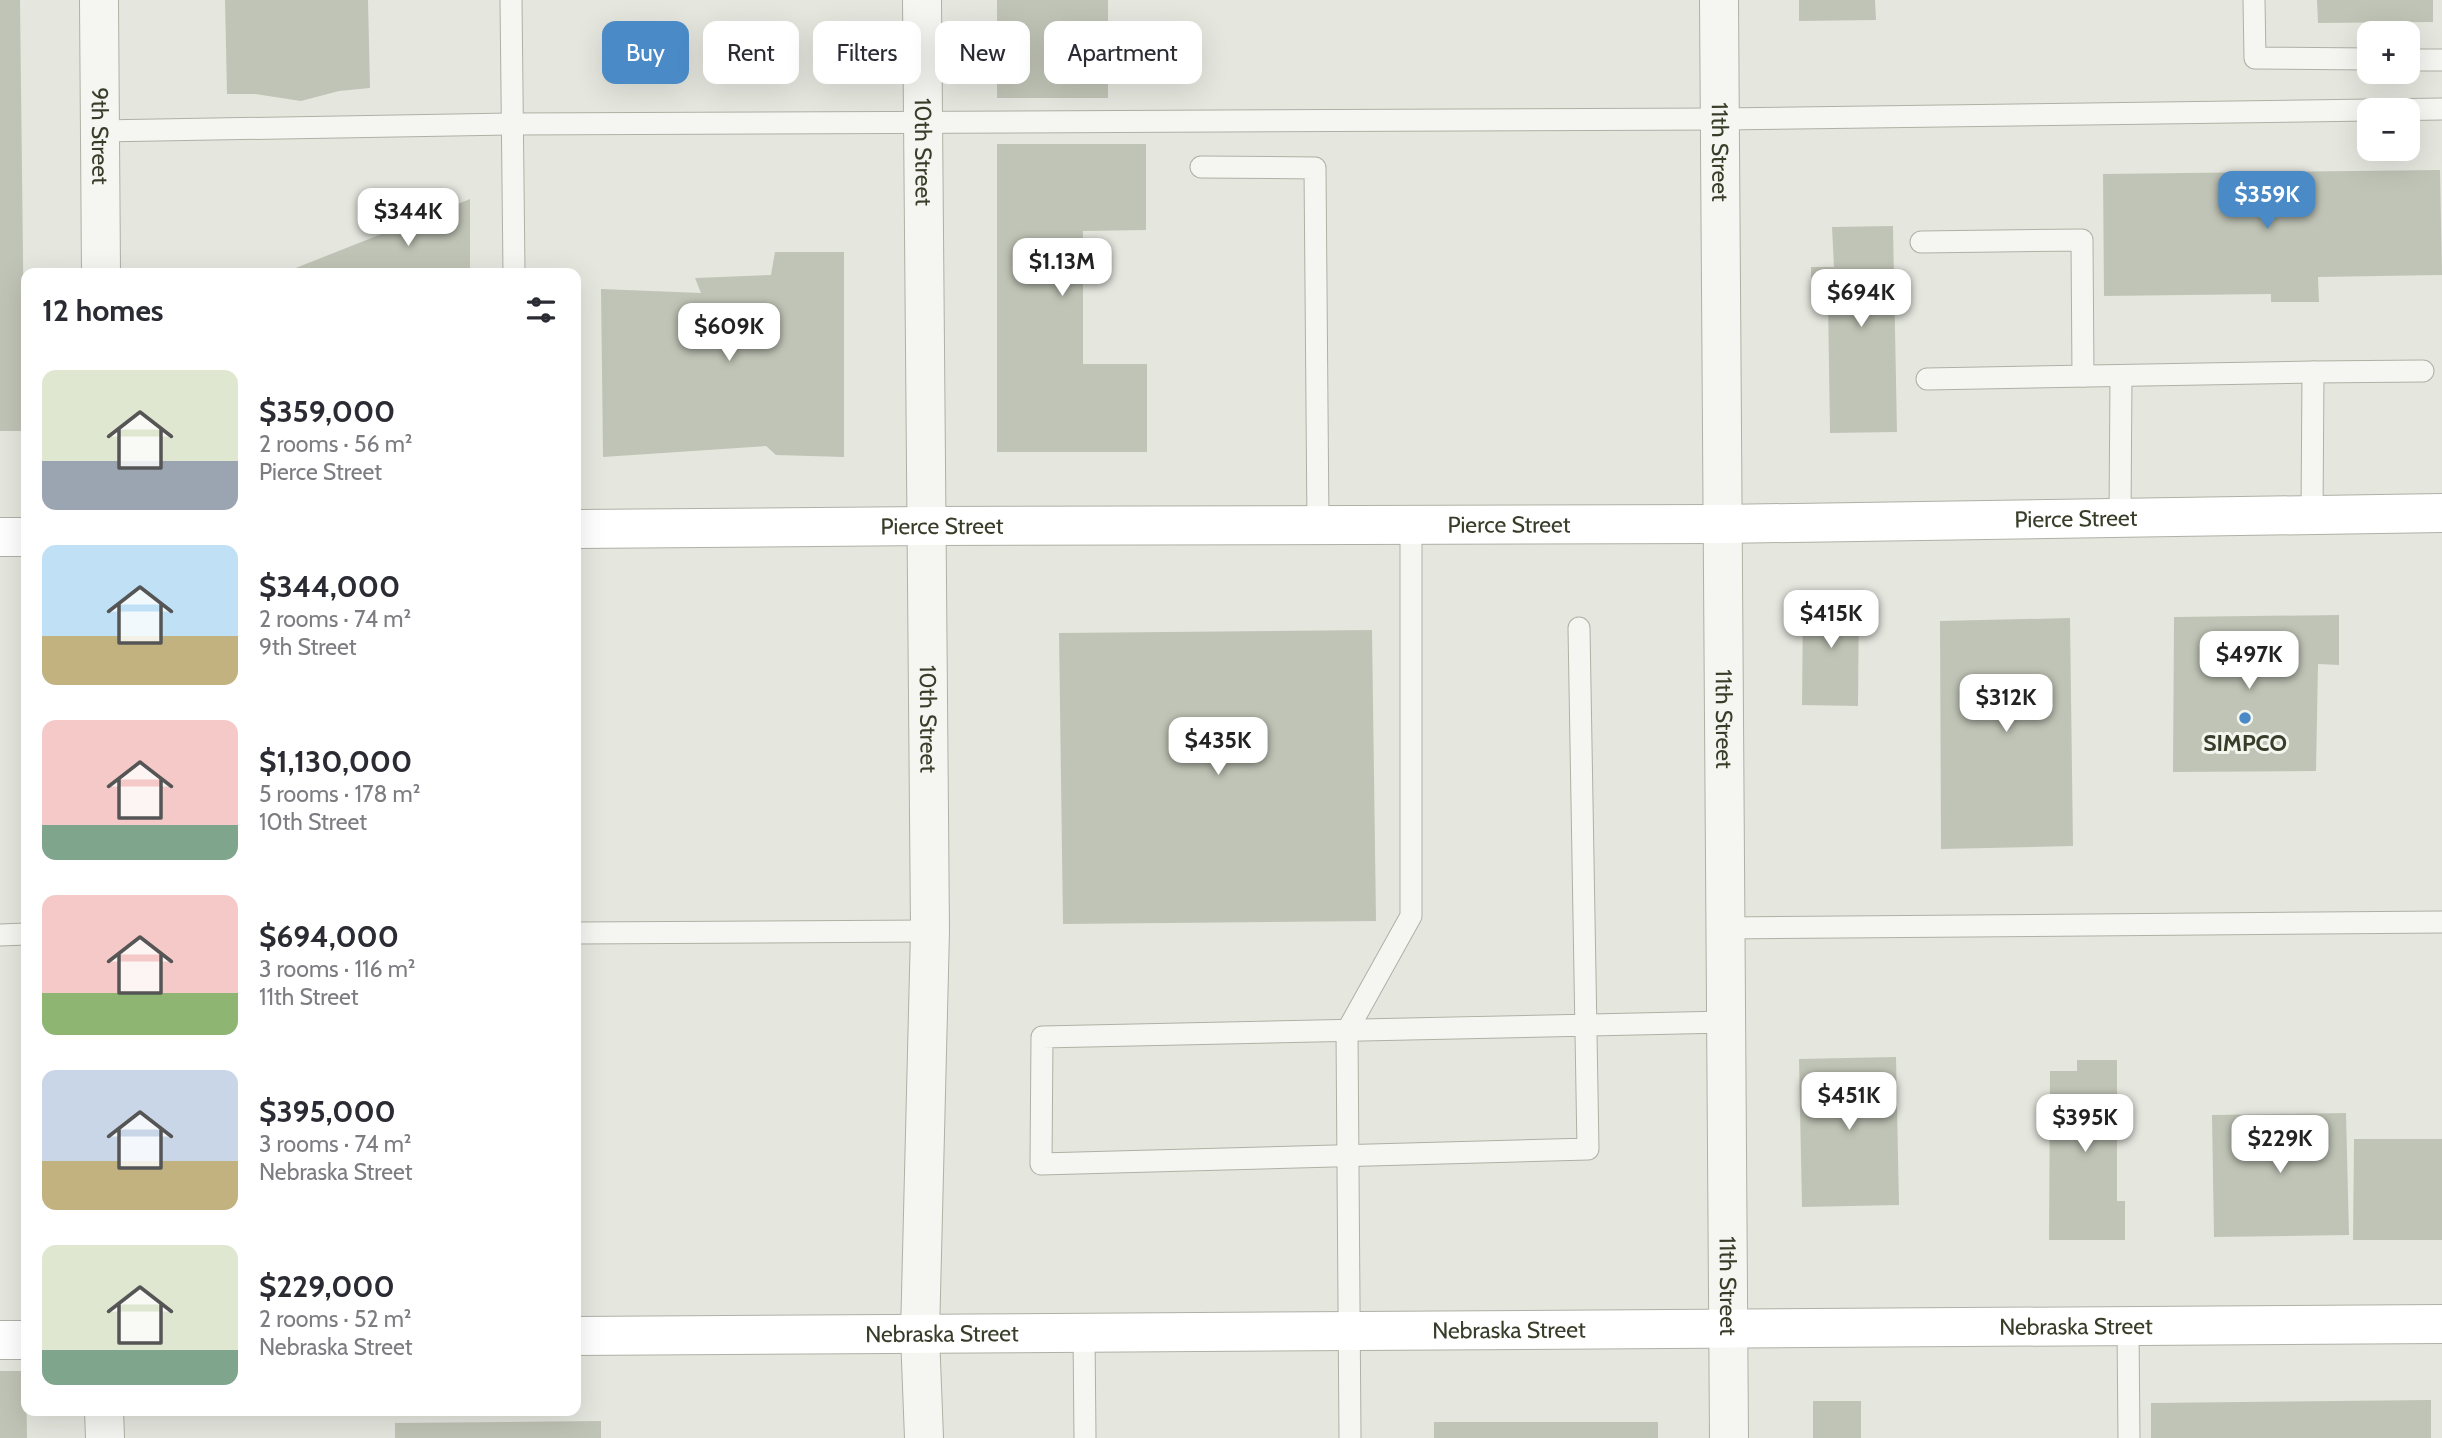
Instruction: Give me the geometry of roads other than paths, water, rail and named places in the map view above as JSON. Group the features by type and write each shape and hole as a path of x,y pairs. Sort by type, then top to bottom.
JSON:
{"main road":[{"name":"Pierce Street","path":"581,529 1721,524 2442,513"},
{"path":"0,537 21,537"},
{"name":"Nebraska Street","path":"581,1336 2442,1324"},
{"path":"0,1340 21,1340"}],"street":[{"name":"9th Street","path":"99,0 101,268"},
{"name":"10th Street","path":"922,0 930,931 920,1335 924,1438"},
{"name":"11th Street","path":"1719,0 1729,1438"},
{"path":"104,1416 105,1438"}],"lane":[{"path":"510,0 514,268"},
{"path":"2254,0 2255,58 2357,59"},
{"path":"2420,60 2442,60"},
{"path":"2420,109 2442,109"},
{"path":"100,131 513,124 1720,119 2357,110"},
{"path":"1201,167 1315,168 1318,525"},
{"path":"1921,242 2082,240 2083,376"},
{"path":"1927,379 2423,371"},
{"path":"2312,515 2313,372"},
{"path":"2120,518 2121,376"},
{"path":"1350,1438 1347,1031 1411,916 1411,524"},
{"path":"1579,628 1587,1026 1588,1149 1041,1164 1042,1037 1587,1026 1726,1022"},
{"path":"1725,928 2442,922"},
{"path":"581,933 930,931"},
{"path":"0,935 21,934"},
{"path":"2128,1326 2129,1438"},
{"path":"1084,1334 1085,1438"}],"place":[{"name":"SIMPCO","path":"2245,718"}]}
